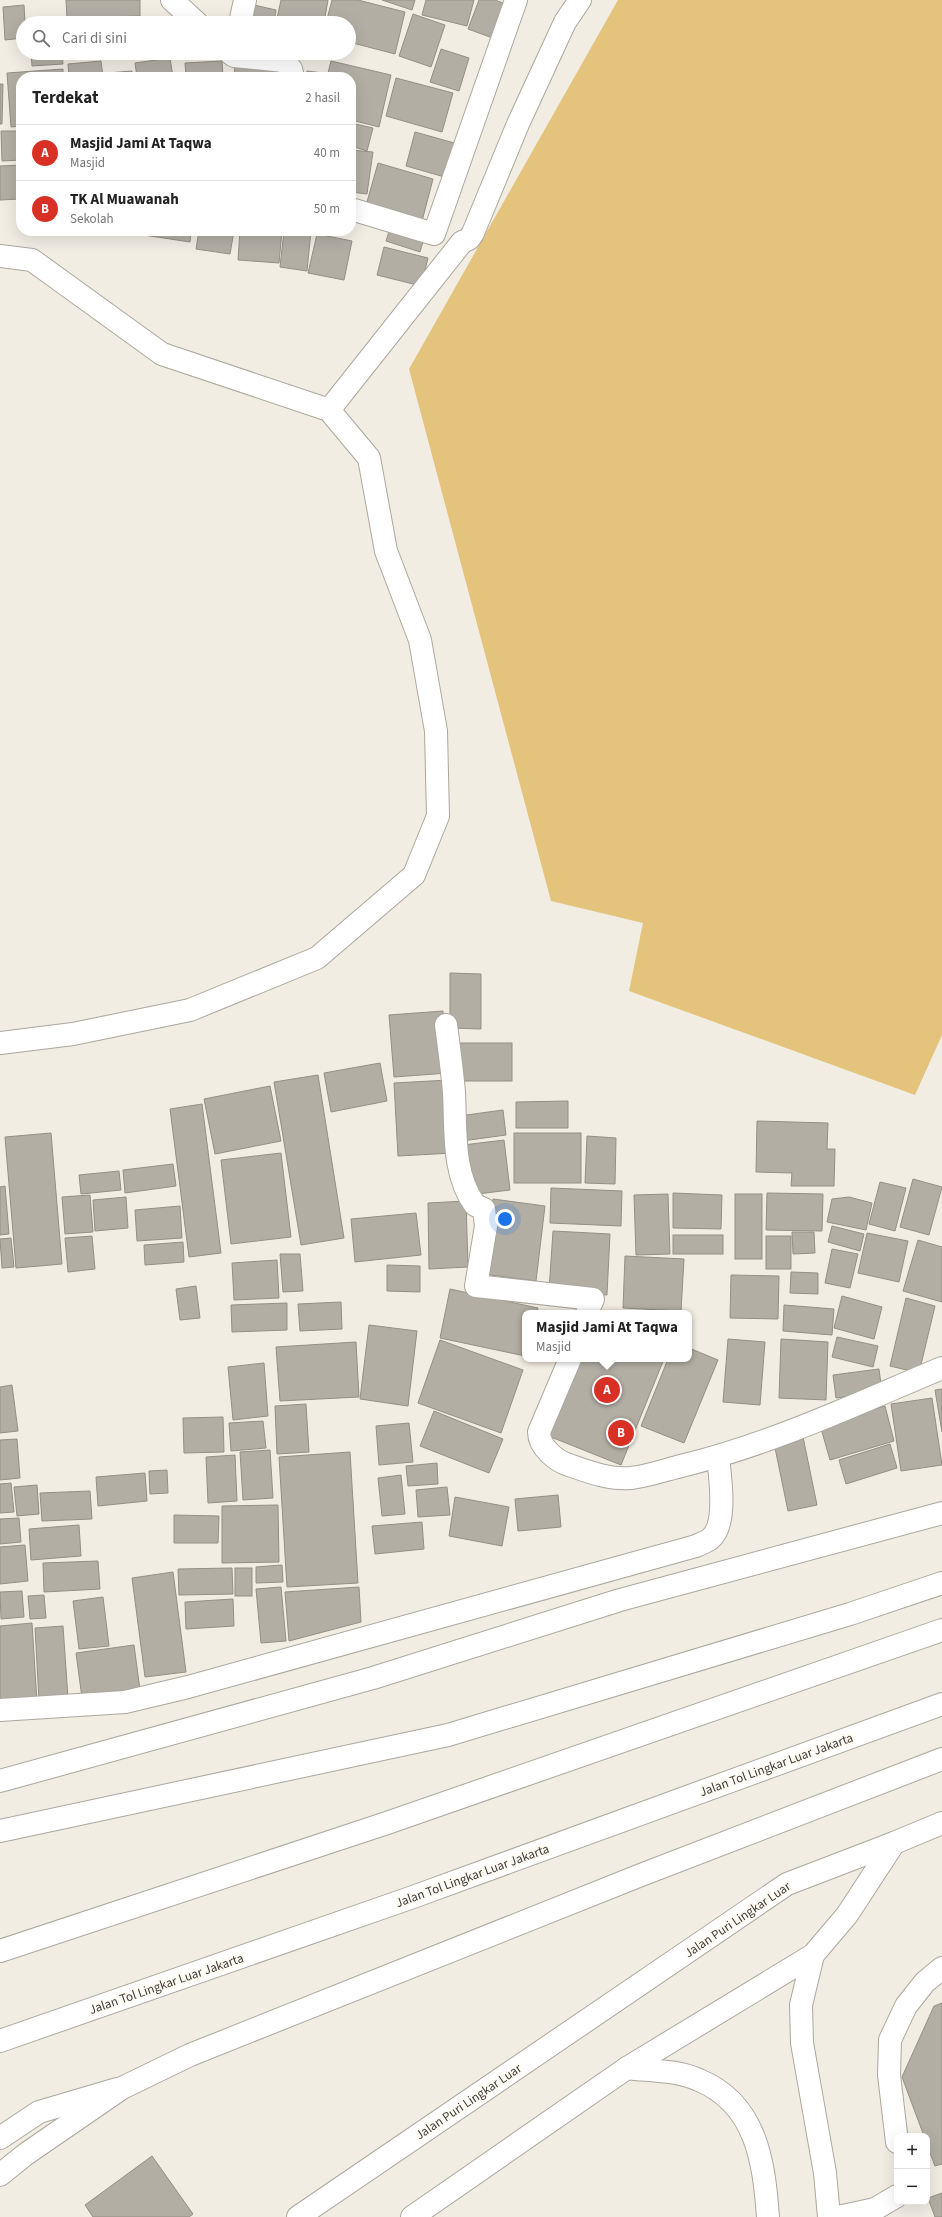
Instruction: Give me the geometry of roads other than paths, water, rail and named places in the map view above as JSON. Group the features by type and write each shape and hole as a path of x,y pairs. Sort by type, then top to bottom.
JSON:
{"main road":[{"path":"172,0 189,16"},
{"path":"242,16 245,0"},
{"path":"356,211 434,234 516,0"},
{"path":"329,410 462,242 469,239 518,124 566,22 580,0"},
{"path":"277,60 284,61 292,72"},
{"path":"0,256 32,260 162,354 329,410 369,458 386,551 420,640 436,731 438,816 414,875 317,958 190,1010 73,1034 0,1043"},
{"path":"446,1025 453,1080 458,1157 462,1182 475,1205 484,1209 486,1216 486,1226 476,1286 593,1299 588,1310"},
{"path":"569,1362 539,1432 539,1438 543,1445 559,1462 599,1476 631,1478 718,1457 772,1440 942,1368"},
{"path":"0,1710 125,1702 188,1687 696,1546 711,1538 716,1531 722,1503 718,1457"},
{"path":"0,1781 373,1678 620,1600 942,1513"},
{"path":"0,1831 448,1735 850,1614 942,1583"},
{"path":"0,1951 387,1823 942,1630"},
{"name":"Jalan Tol Lingkar Luar Jakarta","path":"0,2041 413,1897 942,1704"},
{"path":"0,2175 26,2154 122,2088 190,2055 641,1875 942,1759"},
{"name":"Jalan Puri Lingkar Luar","path":"298,2217 787,1884 894,1843 941,1828"},
{"path":"412,2217 627,2068 813,1955 847,1915 894,1843"},
{"path":"813,1955 801,2005 802,2043 830,2217"},
{"path":"896,2133 889,2075 890,2040 906,2006 925,1982 942,1968"},
{"path":"627,2068 673,2072 700,2080 724,2095 744,2116 758,2146 765,2182 768,2217"},
{"path":"0,2138 39,2112 122,2088"},
{"path":"838,2217 875,2209 894,2198"}],"place":[{"name":"Masjid Jami At Taqwa","path":"607,1390"},
{"name":"TK Al Muawanah","path":"621,1433"}]}
